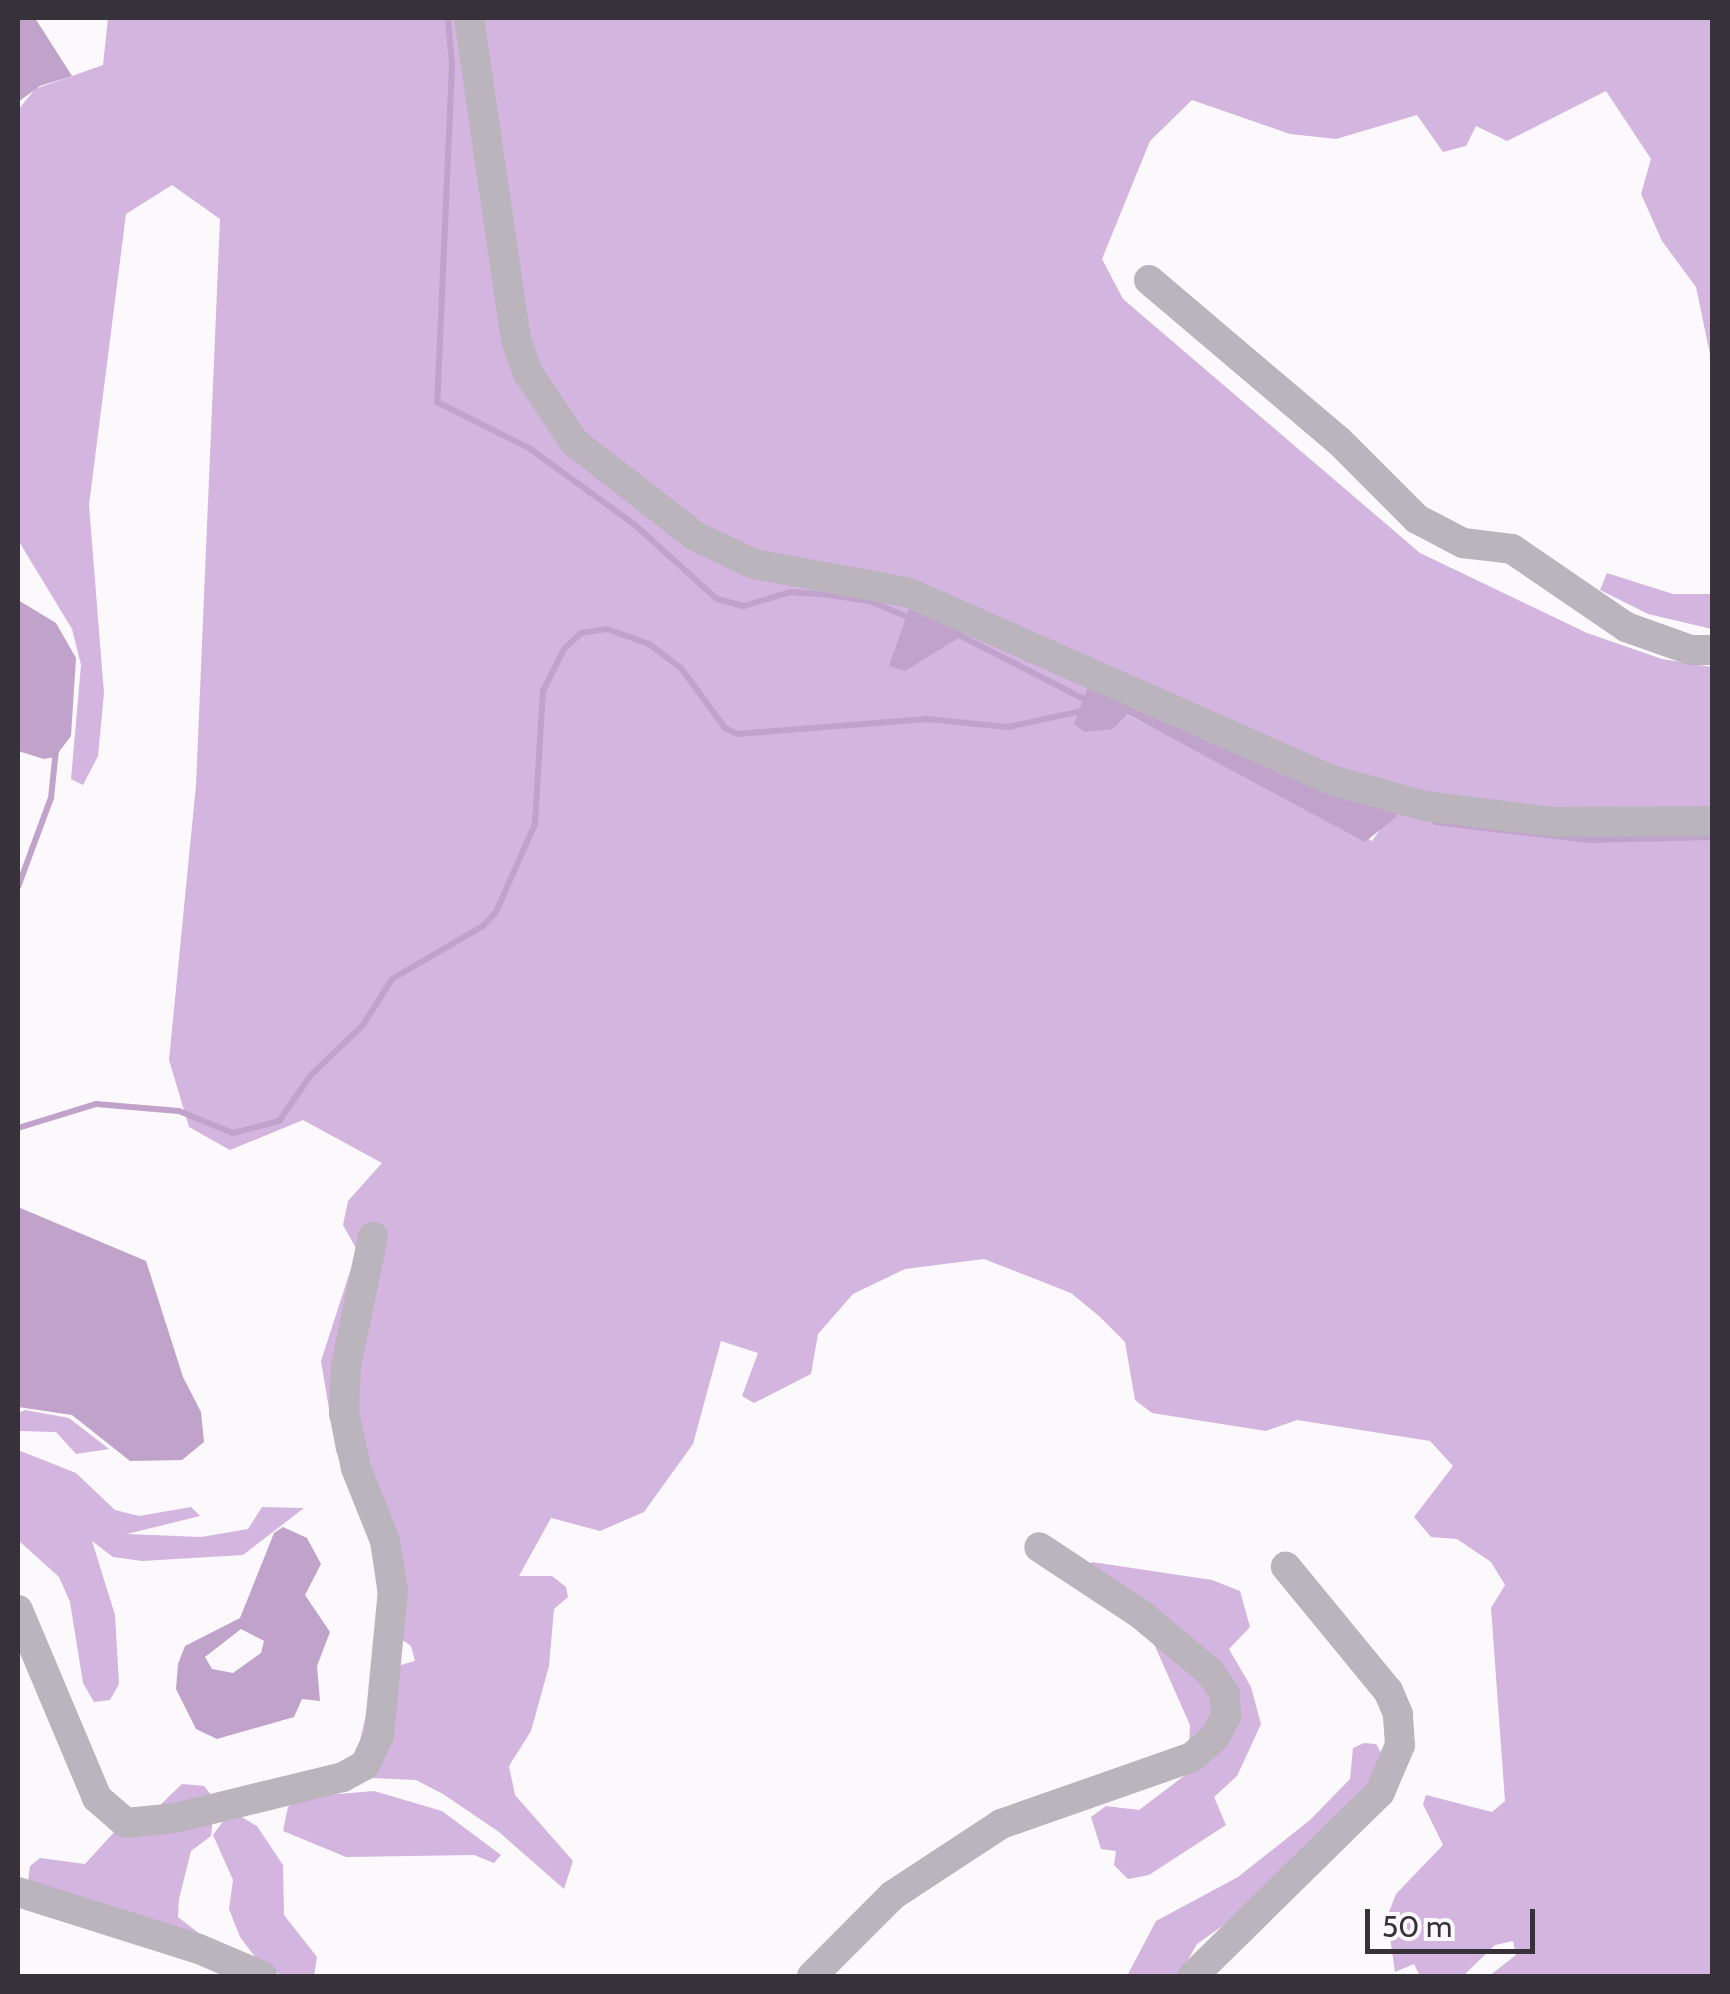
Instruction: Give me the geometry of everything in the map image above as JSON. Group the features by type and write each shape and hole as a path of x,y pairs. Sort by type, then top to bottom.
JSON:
{"street":[{"path":"468,18 514,326 528,373 574,442 696,536 754,564 907,592 1328,779 1425,806 1554,822 1712,822"},
{"path":"1149,280 1339,440 1417,519 1463,543 1512,548 1626,628 1691,650 1712,650"},
{"path":"18,1610 97,1798 126,1823 175,1818 343,1777 365,1765 380,1735 393,1590 385,1540 356,1468 344,1412 346,1366 373,1238"},
{"path":"812,1976 893,1896 1001,1824 1192,1757 1215,1738 1225,1705 1211,1673 1142,1615 1039,1547"},
{"path":"1193,1976 1380,1792 1400,1745 1398,1714 1388,1691 1286,1567"},
{"path":"18,1892 199,1949 262,1976"}],"shaded area":[{"path":"18,18 35,18 72,76 40,86 18,102"},
{"path":"108,18 1712,18 1712,364 1696,287 1662,241 1641,194 1651,159 1606,91 1507,141 1476,126 1466,146 1443,152 1417,115 1336,139 1290,134 1192,100 1150,141 1102,259 1123,299 1420,553 1587,633 1662,659 1712,667 1712,1976 1489,1976 1516,1955 1513,1941 1495,1945 1463,1976 1420,1976 1414,1964 1395,1972 1387,1917 1396,1894 1443,1845 1423,1804 1426,1795 1492,1812 1505,1801 1491,1608 1505,1585 1491,1562 1457,1539 1431,1537 1414,1517 1453,1466 1430,1441 1297,1420 1266,1431 1152,1413 1135,1400 1125,1342 1099,1316 1071,1293 984,1259 905,1269 853,1294 818,1334 811,1374 754,1403 742,1396 758,1353 721,1341 693,1444 644,1512 600,1531 551,1518 519,1576 552,1576 566,1587 568,1597 554,1609 549,1666 531,1731 509,1766 515,1795 573,1861 564,1889 499,1832 443,1794 416,1780 371,1778 357,1753 376,1672 415,1661 411,1646 382,1626 369,1532 336,1451 321,1361 357,1250 343,1225 348,1201 382,1163 303,1120 230,1150 189,1127 169,1060 196,785 220,219 172,185 126,214 89,505 104,693 98,756 83,785 71,779 81,665 72,629 18,540 18,110 35,89 103,65","holes":["1126,714 1387,820 1372,841"]},
{"path":"1607,573 1673,594 1712,594 1712,629 1648,614 1600,590"},
{"path":"18,600 56,623 76,658 71,736 55,757 44,759 18,751"},
{"path":"910,606 965,634 905,671 889,666"},
{"path":"1088,687 1296,780 1398,811 1396,817 1365,842 1127,714 1113,729 1085,732 1074,724"},
{"path":"18,1207 146,1261 183,1377 201,1412 204,1442 182,1460 130,1461 72,1415 18,1407"},
{"path":"25,1410 69,1418 109,1449 76,1454 56,1432 18,1431 18,1413"},
{"path":"18,1450 76,1473 115,1510 139,1516 191,1507 200,1516 127,1534 201,1537 248,1529 262,1507 304,1508 243,1555 142,1561 113,1557 92,1541 115,1615 119,1684 110,1700 94,1702 83,1683 70,1602 59,1577 18,1540"},
{"path":"283,1527 307,1538 321,1564 305,1595 330,1632 317,1666 320,1701 302,1699 294,1717 217,1739 196,1729 176,1689 178,1664 185,1646 240,1618 274,1533","holes":["241,1629 264,1641 261,1653 233,1673 212,1669 205,1657"]},
{"path":"1092,1562 1212,1580 1240,1591 1250,1627 1229,1649 1251,1687 1261,1724 1237,1776 1214,1797 1226,1825 1149,1875 1128,1879 1114,1865 1116,1851 1101,1849 1091,1817 1106,1806 1139,1810 1188,1773 1190,1725 1150,1635 1088,1567"},
{"path":"1364,1743 1376,1744 1382,1754 1368,1786 1263,1897 1197,1944 1179,1976 1127,1976 1156,1921 1238,1877 1310,1820 1350,1779 1353,1748"},
{"path":"182,1784 204,1786 215,1800 211,1836 191,1851 179,1899 178,1917 205,1938 28,1881 30,1866 40,1858 85,1864 116,1830 155,1810"},
{"path":"374,1791 442,1811 501,1855 494,1863 474,1855 346,1857 283,1831 288,1807 303,1797"},
{"path":"240,1816 257,1826 283,1865 284,1915 317,1957 314,1976 284,1976 261,1965 240,1937 229,1909 233,1880 213,1835 224,1820"}],"waterway":[{"path":"448,18 452,65 437,402 529,448 635,525 717,599 744,606 790,592 822,594 869,601 910,618"},
{"path":"18,1128 96,1104 179,1111 233,1133 279,1121 311,1075 363,1025 392,979 483,926 496,912 535,824 543,691 564,649 581,633 607,629 649,644 681,668 725,728 737,734 927,719 1008,727 1082,711"},
{"path":"955,633 1086,700"},
{"path":"18,887 51,798 56,750"},
{"path":"1435,822 1589,840 1712,837"}]}
